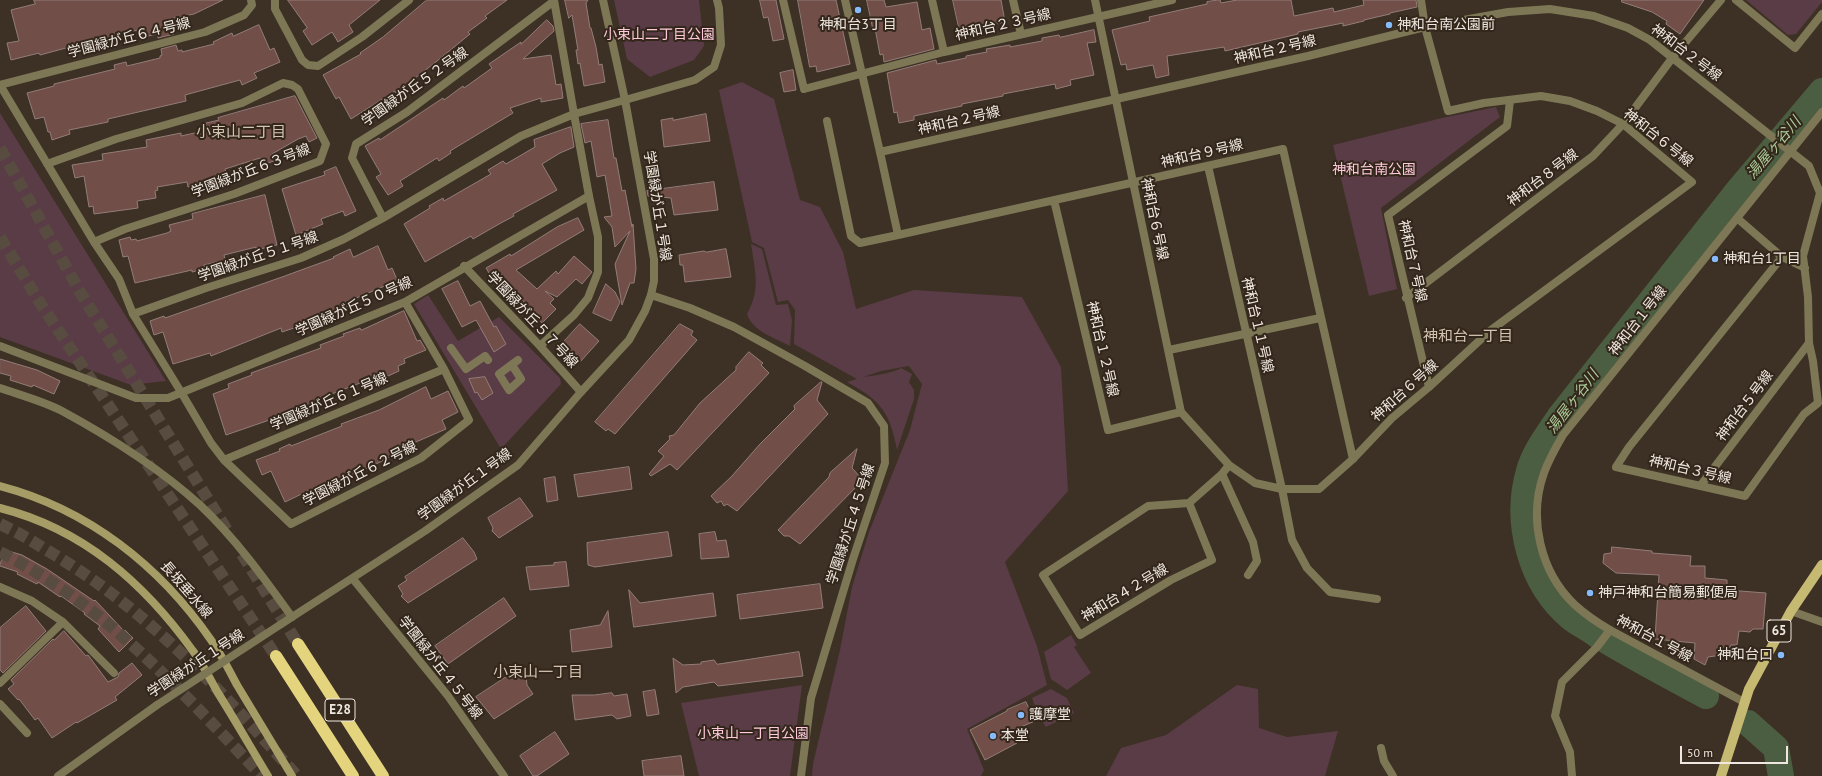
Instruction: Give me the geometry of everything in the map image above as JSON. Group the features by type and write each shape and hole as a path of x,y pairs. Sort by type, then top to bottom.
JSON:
{"highway":[{"name":"E28","path":"298,644 383,776"},
{"name":"E28","path":"276,656 353,776"}],"main road":[{"name":"長坂垂水線","path":"0,486 50,503 74,514 108,534 154,571 211,640 292,776"},
{"path":"0,508 48,524 64,532 97,552 139,586 167,617 194,652 268,776"},
{"name":"65","path":"1721,776 1744,702 1771,645 1791,611 1822,565"}],"street":[{"name":"学園緑が丘６４号線","path":"0,85 205,32 244,16 252,5 251,0"},
{"path":"275,0 275,9 302,60 308,65 318,66 362,38 409,0"},
{"path":"540,346 574,316 588,298 598,272 598,238 589,196 554,0"},
{"name":"学園緑が丘５２号線","path":"383,218 352,158 356,144 408,112 554,0"},
{"name":"学園緑が丘１号線","path":"58,776 158,705 353,579 518,465 581,392 629,340 651,295 654,281 654,260 625,100 603,0"},
{"name":"学園緑が丘５１号線","path":"133,314 206,288 300,258 344,239 383,218 521,136 574,114 695,80 714,67 721,46 719,8 717,0"},
{"name":"神和台２３号線","path":"783,0 804,88 944,52 1172,0"},
{"path":"845,0 863,74 898,235"},
{"path":"932,0 944,52"},
{"path":"1013,0 1021,34"},
{"name":"神和台６号線","path":"1095,0 1181,412 1229,465 1255,483 1282,489 1319,489 1353,460 1392,418 1429,387 1491,330 1692,182 1623,124 1597,111 1570,101 1541,96 1484,103 1448,111 1426,27"},
{"path":"1421,0 1426,27"},
{"name":"神和台８号線","path":"1406,298 1593,156 1623,124 1720,0"},
{"path":"1736,0 1795,48 1822,14"},
{"name":"神和台２号線","path":"880,152 1426,27 1508,12 1550,9 1594,16 1628,28 1650,40 1674,57 1809,166 1820,193 1803,256 1805,268"},
{"name":"学園緑が丘６３号線","path":"47,164 116,139 242,103 283,83 292,85 298,90 326,144 320,161 234,194 125,229 94,242"},
{"path":"0,85 94,242 119,279 133,314"},
{"name":"神和台７号線","path":"1429,387 1406,298 1388,215 1507,126 1510,101"},
{"name":"神和台１号線","path":"1744,702 1610,630 1590,618 1574,604 1560,587 1549,568 1542,548 1538,527 1537,506 1542,479 1552,453 1564,435 1822,112"},
{"name":"神和台９号線","path":"827,121 851,236 860,243 1283,149 1353,460"},
{"name":"神和台１１号線","path":"1208,166 1245,334 1282,489 1292,540 1307,568 1330,592 1377,599"},
{"name":"学園緑が丘５０号線","path":"0,346 136,398 168,398 405,302 464,266 589,196"},
{"name":"神和台１２号線","path":"1054,200 1108,430 1181,412"},
{"path":"1737,218 1782,257 1805,268"},
{"name":"神和台３号線","path":"1782,257 1616,466 1745,496 1804,414 1818,403 1813,361 1809,343 1808,297 1805,268"},
{"name":"学園緑が丘５７号線","path":"464,266 540,346 581,392"},
{"name":"学園緑が丘４５号線","path":"651,295 690,308 734,327 805,366 868,403 884,426 885,463 844,587 811,698 801,776"},
{"name":"学園緑が丘６２号線","path":"133,314 211,443 224,460 291,524 421,458 469,420 444,369 405,302"},
{"path":"1169,350 1320,318"},
{"name":"神和台５号線","path":"1701,485 1809,343"},
{"path":"451,348 465,370 485,356 488,360"},
{"path":"515,362 523,381 506,392 497,373 515,362"},
{"name":"学園緑が丘６１号線","path":"224,460 444,369"},
{"path":"0,388 61,410 149,464 200,505 215,521 255,565 292,617"},
{"path":"1189,503 1222,474 1229,465"},
{"path":"1222,474 1253,542 1257,560 1248,575"},
{"name":"神和台４２号線","path":"1189,503 1212,560 1171,580 1080,635 1043,575 1148,506 1189,503"},
{"name":"学園緑が丘４５号線","path":"353,579 448,696 504,776"},
{"path":"0,587 32,601 63,622 114,673"},
{"path":"1791,611 1822,622"},
{"path":"0,683 63,622"},
{"path":"1572,776 1570,752 1555,716 1562,682 1597,647 1610,630"},
{"path":"0,704 27,733"},
{"path":"1381,748 1384,761 1393,776"}],"green space":[{"name":"小束山二丁目公園","path":"614,0 699,0 704,46 694,60 650,77 627,59"},
{"path":"1746,0 1822,0 1822,2 1796,34 1788,35"},
{"path":"742,82 774,99 800,200 820,207 843,252 856,309 914,290 1022,297 1061,367 1068,491 1005,562 1037,646 1047,685 967,729 984,770 981,776 812,776 813,764 840,650 852,587 869,532 910,430 922,384 909,366 881,371 863,377 888,373 901,368 912,374 909,382 914,390 914,399 897,450 891,426 882,409 868,395 847,382 857,379 794,344 795,310 788,300 778,302 764,248 752,242 719,90"},
{"name":"神和台南公園","path":"1496,107 1500,117 1381,208 1397,289 1369,296 1333,145 1442,118"},
{"path":"0,113 166,381 131,385 0,337"},
{"path":"751,244 762,249 776,305 788,304 792,320 790,346 771,337 759,329 750,320 747,314 754,296 756,280"},
{"path":"428,295 458,341 499,317 560,378 561,384 501,449 414,304"},
{"path":"1071,635 1077,645 1074,647 1091,673 1067,690 1051,679 1044,652"},
{"name":"小束山一丁目公園","path":"802,685 790,776 699,776 681,703"},
{"path":"1237,685 1258,689 1259,728 1287,737 1338,731 1325,776 1106,776 1121,748 1166,735"},
{"path":"1051,689 1067,698 1074,713 1046,727 1039,717 1032,698"}],"building":[{"path":"34,0 223,0 194,14 169,19 174,34 158,38 157,34 139,38 137,30 116,36 116,39 106,41 105,37 76,43 77,45 40,55 39,53 11,60 7,43 19,41 11,10 35,4"},
{"path":"288,0 380,0 349,25 353,32 338,42 332,32 312,45 303,31 307,28"},
{"path":"427,0 507,0 485,16 487,18 468,32 470,34 396,93 395,91 351,119 339,97 336,99 323,75 361,54 360,53 383,37"},
{"path":"565,0 588,0 586,3 590,28 596,47 599,65 602,64 605,82 584,86 580,63 578,64 576,50 578,50 572,15 569,18"},
{"path":"760,0 776,0 784,39 773,41 768,17 764,18"},
{"path":"798,0 836,0 850,64 817,72 816,66 810,67"},
{"path":"867,0 884,0 886,7 917,2 922,30 930,28 934,49 884,62 883,54 880,55 875,28 873,28"},
{"path":"953,0 1001,0 1005,22 960,32"},
{"path":"1220,0 1221,3 1237,0 1291,0 1294,16 1333,8 1334,12 1364,5 1363,0 1416,0 1417,7 1343,26 1343,23 1298,32 1298,34 1225,51 1224,47 1167,56 1169,75 1156,78 1153,65 1127,70 1126,64 1121,65 1112,30 1150,21 1149,17 1207,4 1207,2"},
{"path":"1622,0 1704,0 1680,34 1666,24 1667,21 1652,12 1622,2"},
{"path":"547,20 553,26 554,31 523,59 551,55 556,85 561,84 563,98 541,102 541,98 510,108 513,113 450,151 451,153 439,161 437,158 400,181 403,186 388,195 376,177 381,174 365,146 379,138 380,140 443,98 444,100 463,86 464,88 492,68 489,64 521,42 521,44"},
{"path":"259,25 270,50 274,48 280,62 254,73 257,78 242,85 240,80 185,95 186,101 108,119 108,122 69,130 70,134 52,140 44,117 35,119 27,93 54,86 54,84 115,69 114,65 126,62 127,66 160,58 162,55 161,49 176,45 178,51 182,50 182,52 214,44 213,42 232,33 233,36"},
{"path":"1094,30 1096,42 1087,43 1094,75 1070,80 1071,85 1056,89 1055,84 1003,94 1003,96 914,116 914,120 899,123 897,112 894,113 887,73 936,60 937,64 966,58 966,56 987,52 986,49 1010,45 1010,47 1042,41 1042,38 1059,35 1060,37"},
{"path":"793,70 796,90 784,92 780,73"},
{"path":"295,96 317,138 309,142 306,136 298,139 272,154 274,161 262,165 260,158 225,169 227,176 202,182 203,185 188,187 187,182 157,187 158,190 155,191 156,198 137,201 138,208 94,214 93,206 89,207 84,176 75,178 72,165 103,160 102,154 147,147 146,140 181,133 181,136 204,131 202,124"},
{"path":"706,114 710,141 664,147 661,120 673,118 673,120"},
{"path":"608,120 614,158 616,158 622,191 625,190 632,227 633,224 636,269 634,283 630,283 622,305 615,264 630,231 615,247 612,227 604,217 612,216 605,175 597,177 591,141 585,143 581,124"},
{"path":"571,127 574,147 560,153 542,164 557,190 513,214 514,216 473,239 471,236 425,262 404,224 430,208 429,206 443,198 444,201 491,174 488,170 503,161 506,164 535,147 534,140"},
{"path":"336,167 356,211 345,216 343,211 321,219 323,224 296,235 282,189 325,175 324,172"},
{"path":"714,182 718,210 674,215 671,198 648,196 647,191"},
{"path":"265,195 277,245 256,250 256,247 224,255 225,260 204,265 205,269 192,272 192,270 135,283 128,256 123,257 119,240 130,237 131,240 136,239 137,241 167,233 171,231 169,225 193,219 192,214"},
{"path":"578,218 584,230 516,270 537,289 556,271 558,274 574,256 592,272 582,284 576,279 557,297 545,291 554,299 550,303 556,309 542,323 521,299 519,301 497,282 495,283 486,268 510,254 511,256 557,227"},
{"path":"378,246 388,270 392,268 399,284 389,289 387,285 354,299 356,303 299,323 300,326 282,332 281,328 211,356 210,353 173,364 163,332 154,335 150,321 164,316 165,318 282,277 334,258 333,257 350,249 353,257"},
{"path":"726,249 731,277 685,282 683,265 680,265 679,255"},
{"path":"458,281 470,306 480,301 494,327 496,326 506,344 494,352 476,320 462,327 442,289"},
{"path":"606,284 615,292 620,302 611,321 593,313"},
{"path":"404,311 417,341 420,340 426,350 404,359 405,363 398,366 399,371 375,382 373,378 313,402 314,405 226,435 213,394 229,388 228,384 252,375 251,373 321,348 320,345 344,336 343,334 360,328 361,330"},
{"path":"580,324 599,341 580,362 561,345"},
{"path":"680,324 693,331 691,335 697,340 615,434 608,429 606,431 595,422"},
{"path":"749,352 763,363 761,365 769,373 677,470 670,464 651,476 649,474 664,456 658,451 670,439 669,436 674,435 700,403 736,370 736,367"},
{"path":"0,359 37,370 60,381 54,394 33,385 32,387 10,380 11,376 0,373"},
{"path":"485,377 493,393 482,400 477,392 475,393 469,379"},
{"path":"821,382 817,400 828,414 737,511 727,504 724,506 721,501 717,503 711,496 732,476 760,444 795,409 794,406"},
{"path":"426,387 431,399 448,391 458,412 442,420 446,429 409,445 410,447 370,467 329,484 331,488 319,493 316,487 285,502 271,471 262,475 256,460 280,451 279,449 290,444 291,446 342,426 341,424 379,410"},
{"path":"857,449 852,468 863,480 800,544 789,536 784,536 778,530 829,477 830,473"},
{"path":"629,467 632,489 578,497 574,475"},
{"path":"555,477 558,500 547,502 544,479"},
{"path":"520,498 533,516 499,538 492,531 493,528 488,518"},
{"path":"668,532 672,556 595,567 588,565 587,543"},
{"path":"715,532 717,541 726,540 729,557 701,559 699,534"},
{"path":"463,538 474,552 477,559 408,603 401,596 403,594 398,586 407,580 405,577"},
{"path":"1612,547 1652,551 1652,553 1691,556 1690,566 1705,566 1705,578 1727,580 1727,590 1766,593 1763,629 1753,629 1750,632 1739,631 1737,645 1731,645 1728,651 1722,655 1708,657 1705,665 1694,659 1695,643 1655,639 1659,575 1616,573 1603,563 1604,554 1611,553"},
{"path":"5,550 22,555 47,569 94,601 95,600 124,631 125,630 133,638 119,652 98,629 100,626 84,614 85,613 38,582 37,584 17,574 18,572 0,566"},
{"path":"566,562 569,586 530,590 526,567 554,565 554,563"},
{"path":"820,584 823,608 740,619 737,595"},
{"path":"629,590 640,603 713,593 716,616 634,627"},
{"path":"504,598 516,616 448,664 435,646"},
{"path":"26,606 46,631 3,673 0,670 0,628"},
{"path":"608,611 612,647 572,652 570,630 600,625"},
{"path":"64,631 86,656 88,655 108,682 118,677 119,673 132,663 142,675 115,697 117,700 77,723 76,722 52,738 38,718 35,720 19,699 18,700 8,689 14,684 11,680 53,639 54,640"},
{"path":"799,652 803,676 718,686 714,682 683,687 676,693 673,658 683,665 701,664 701,662 714,660 717,664"},
{"path":"520,668 526,675 527,685 533,694 494,719 476,697"},
{"path":"655,690 659,714 647,716 643,692"},
{"path":"612,693 614,696 627,694 631,716 617,719 612,715 575,720 572,695"},
{"name":"本堂","path":"1026,702 1035,721 1011,731 1017,743 985,760 970,730 1007,710"},
{"path":"555,732 569,754 537,776 533,776 520,756"},
{"path":"681,756 684,776 644,776 642,761"}],"waterway":[{"name":"湯屋ヶ谷川","path":"1706,696 1637,659 1597,635 1571,618 1557,604 1545,588 1529,551 1523,511 1525,491 1529,471 1534,457 1560,416 1736,193 1822,91"},
{"name":"湯屋ヶ谷川","path":"1748,723 1776,748 1781,776"}],"tunnel":[{"path":"0,148 80,292 230,535"},
{"path":"0,237 42,306 276,656"},
{"path":"0,524 27,538 81,571 148,623 209,681 297,776"},
{"path":"0,552 38,573 108,624 172,682 262,776"},
{"path":"242,554 298,644"}],"place":[{"name":"神和台3丁目","path":"858,10"},
{"name":"神和台南公園前","path":"1389,25"},
{"name":"神和台1丁目","path":"1715,259"},
{"name":"神戸神和台簡易郵便局","path":"1590,593"},
{"name":"神和台口","path":"1781,655"},
{"name":"護摩堂","path":"1021,715"},
{"name":"本堂","path":"993,736"}],"district":[{"name":"小束山二丁目","path":"241,133"},
{"name":"神和台一丁目","path":"1468,337"},
{"name":"小束山一丁目","path":"538,673"}]}
